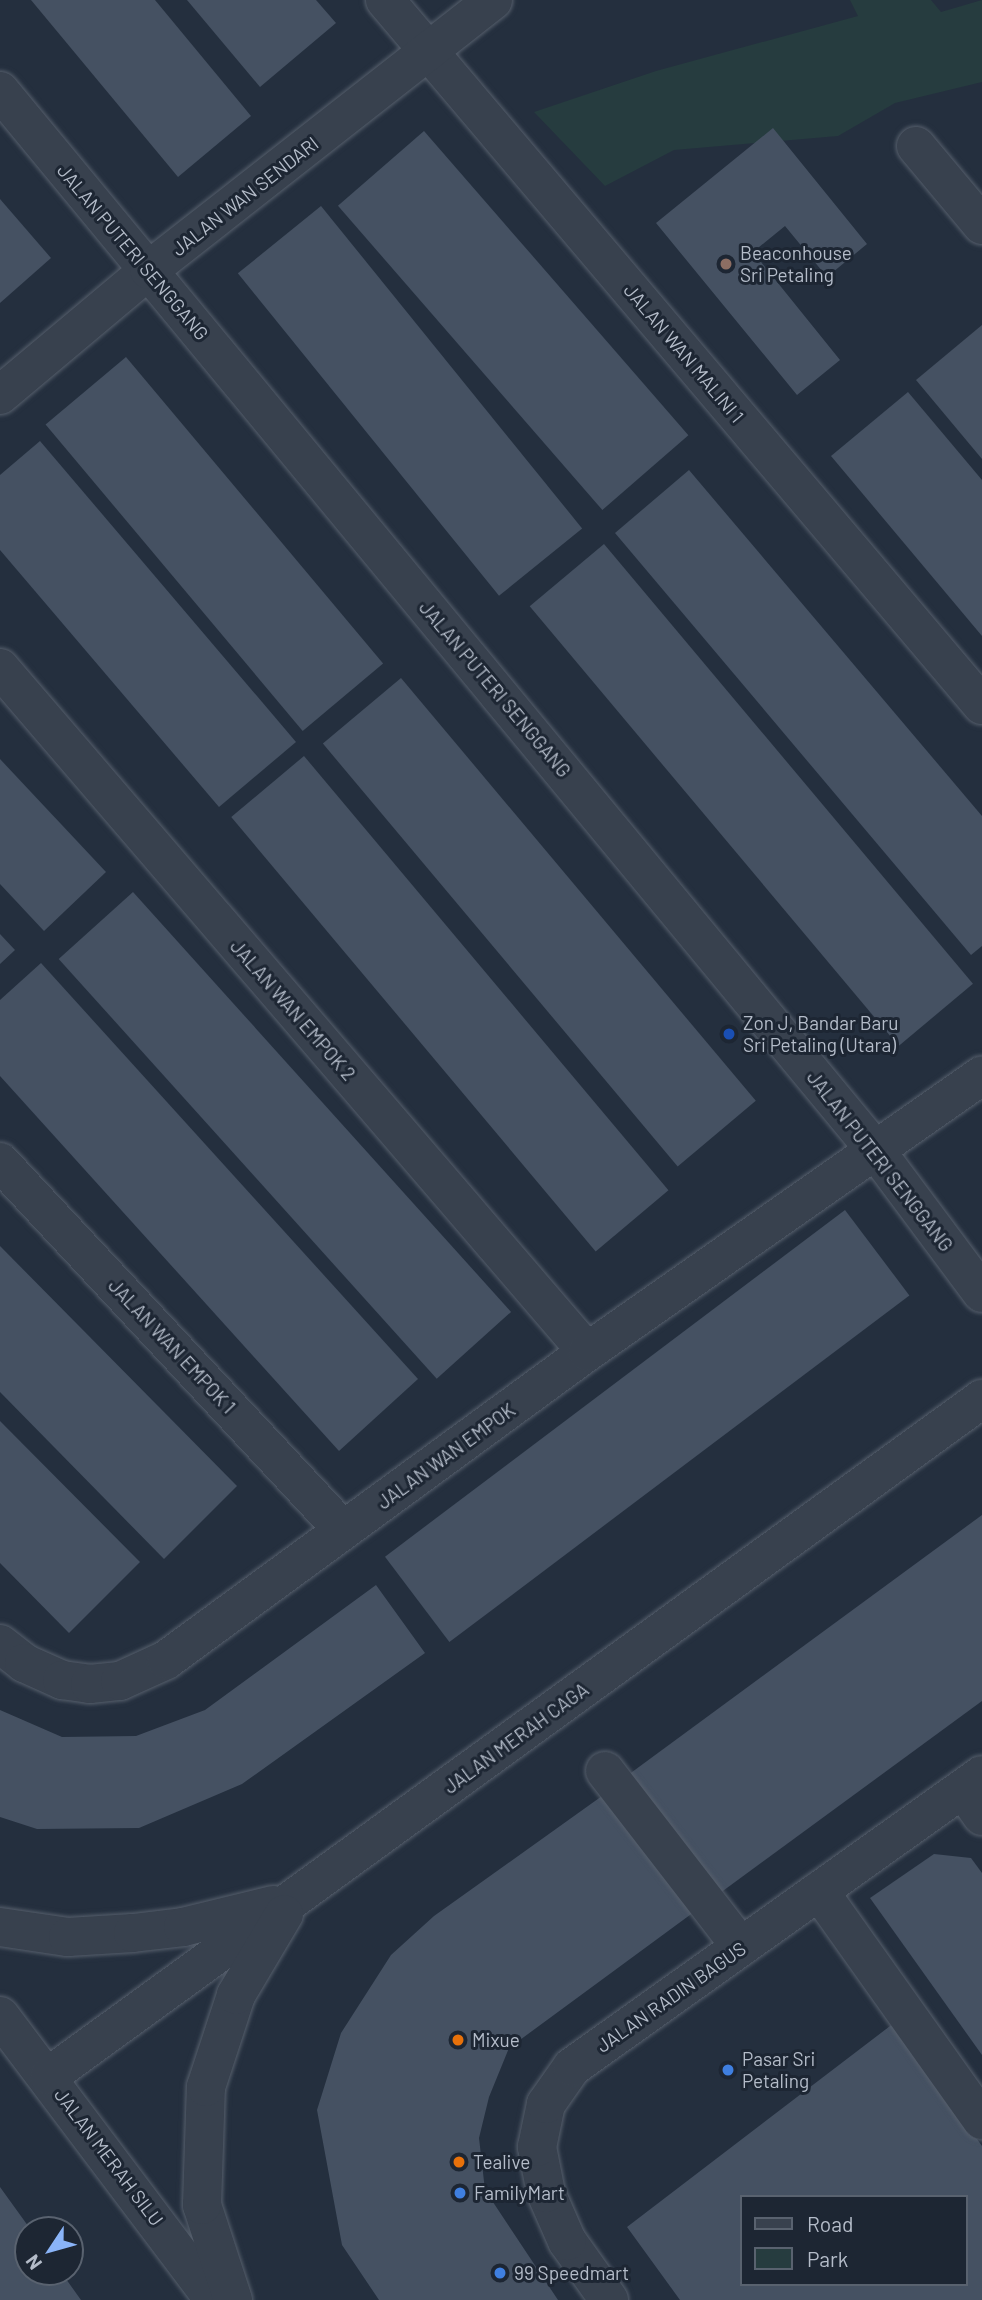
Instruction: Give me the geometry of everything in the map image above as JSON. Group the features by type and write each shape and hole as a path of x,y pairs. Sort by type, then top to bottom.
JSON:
{"street":[{"name":"JALAN WAN MALINI 1","path":"386,0 982,705"},
{"name":"JALAN WAN SENDARI","path":"0,395 149,270 430,53 493,0"},
{"name":"JALAN PUTERI SENGGANG","path":"0,91 876,1151 982,1293"},
{"path":"916,146 982,225"},
{"name":"JALAN WAN EMPOK 2","path":"0,668 587,1352"},
{"name":"JALAN WAN EMPOK","path":"0,1644 24,1662 62,1680 90,1684 120,1681 166,1660 587,1352 982,1075"},
{"name":"JALAN WAN EMPOK 1","path":"0,1162 344,1530"},
{"name":"JALAN MERAH CAGA","path":"49,2076 982,1399"},
{"path":"605,1771 741,1947"},
{"name":"JALAN RADIN BAGUS","path":"609,2300 567,2241 546,2193 537,2147 546,2104 572,2067 819,1891 976,1794"},
{"path":"819,1891 982,2120"},
{"path":"0,1927 68,1937 134,1933 183,1927 292,1900"},
{"path":"233,2300 202,2205 206,2087 236,1995 292,1900"},
{"name":"JALAN MERAH SILU","path":"0,2016 49,2076 214,2300"}],"green space":[{"path":"850,0 931,0 941,12 982,0 982,82 895,103 838,136 674,150 605,186 534,112 656,71 858,16"}],"building":[{"path":"31,0 155,0 251,116 178,177"},
{"path":"187,0 316,0 336,23 260,87"},
{"name":"Beaconhouse Sri Petaling","path":"773,128 867,244 827,277 785,226 753,252 840,360 797,395 656,223"},
{"path":"424,131 688,435 602,510 338,206"},
{"path":"0,199 51,258 0,303"},
{"path":"321,206 582,529 499,596 238,273"},
{"path":"982,325 982,459 916,380"},
{"path":"126,357 383,663 303,731 46,424"},
{"path":"908,392 982,480 982,636 831,456"},
{"path":"40,441 296,742 219,807 0,550 0,475"},
{"path":"689,470 982,816 982,946 971,955 615,533"},
{"path":"604,544 973,984 899,1046 530,606"},
{"path":"401,678 756,1101 678,1166 323,744"},
{"path":"304,756 668,1190 596,1251 231,817"},
{"path":"0,759 106,872 44,931 0,884"},
{"path":"133,892 511,1312 437,1379 59,959"},
{"path":"0,934 15,950 0,964"},
{"path":"41,963 418,1379 339,1451 0,1076 0,1000"},
{"path":"845,1210 909,1295 449,1642 385,1557"},
{"path":"0,1246 237,1486 164,1559 0,1392"},
{"path":"0,1421 140,1562 69,1633 0,1563"},
{"path":"982,1515 982,1701 716,1896 628,1775"},
{"path":"376,1585 425,1653 242,1784 139,1828 37,1829 0,1817 0,1710 62,1737 136,1736 205,1710"},
{"path":"609,1791 694,1912 509,2048 489,2097 479,2138 485,2190 558,2300 379,2300 342,2245 317,2110 341,2033 391,1955 434,1916"},
{"path":"934,1854 971,1858 982,1873 982,2055 870,1898"},
{"path":"894,2023 982,2146 982,2300 680,2300 627,2227"},
{"path":"0,2187 21,2216 14,2216 14,2286 71,2286 81,2300 0,2300"}],"place":[{"name":"Beaconhouse Sri Petaling","path":"726,264"},
{"name":"Zon J, Bandar Baru Sri Petaling (Utara)","path":"729,1034"},
{"name":"Mixue","path":"458,2040"},
{"name":"Pasar Sri Petaling","path":"728,2070"},
{"name":"Tealive","path":"459,2162"},
{"name":"FamilyMart","path":"460,2193"},
{"name":"99 Speedmart","path":"500,2273"}]}
